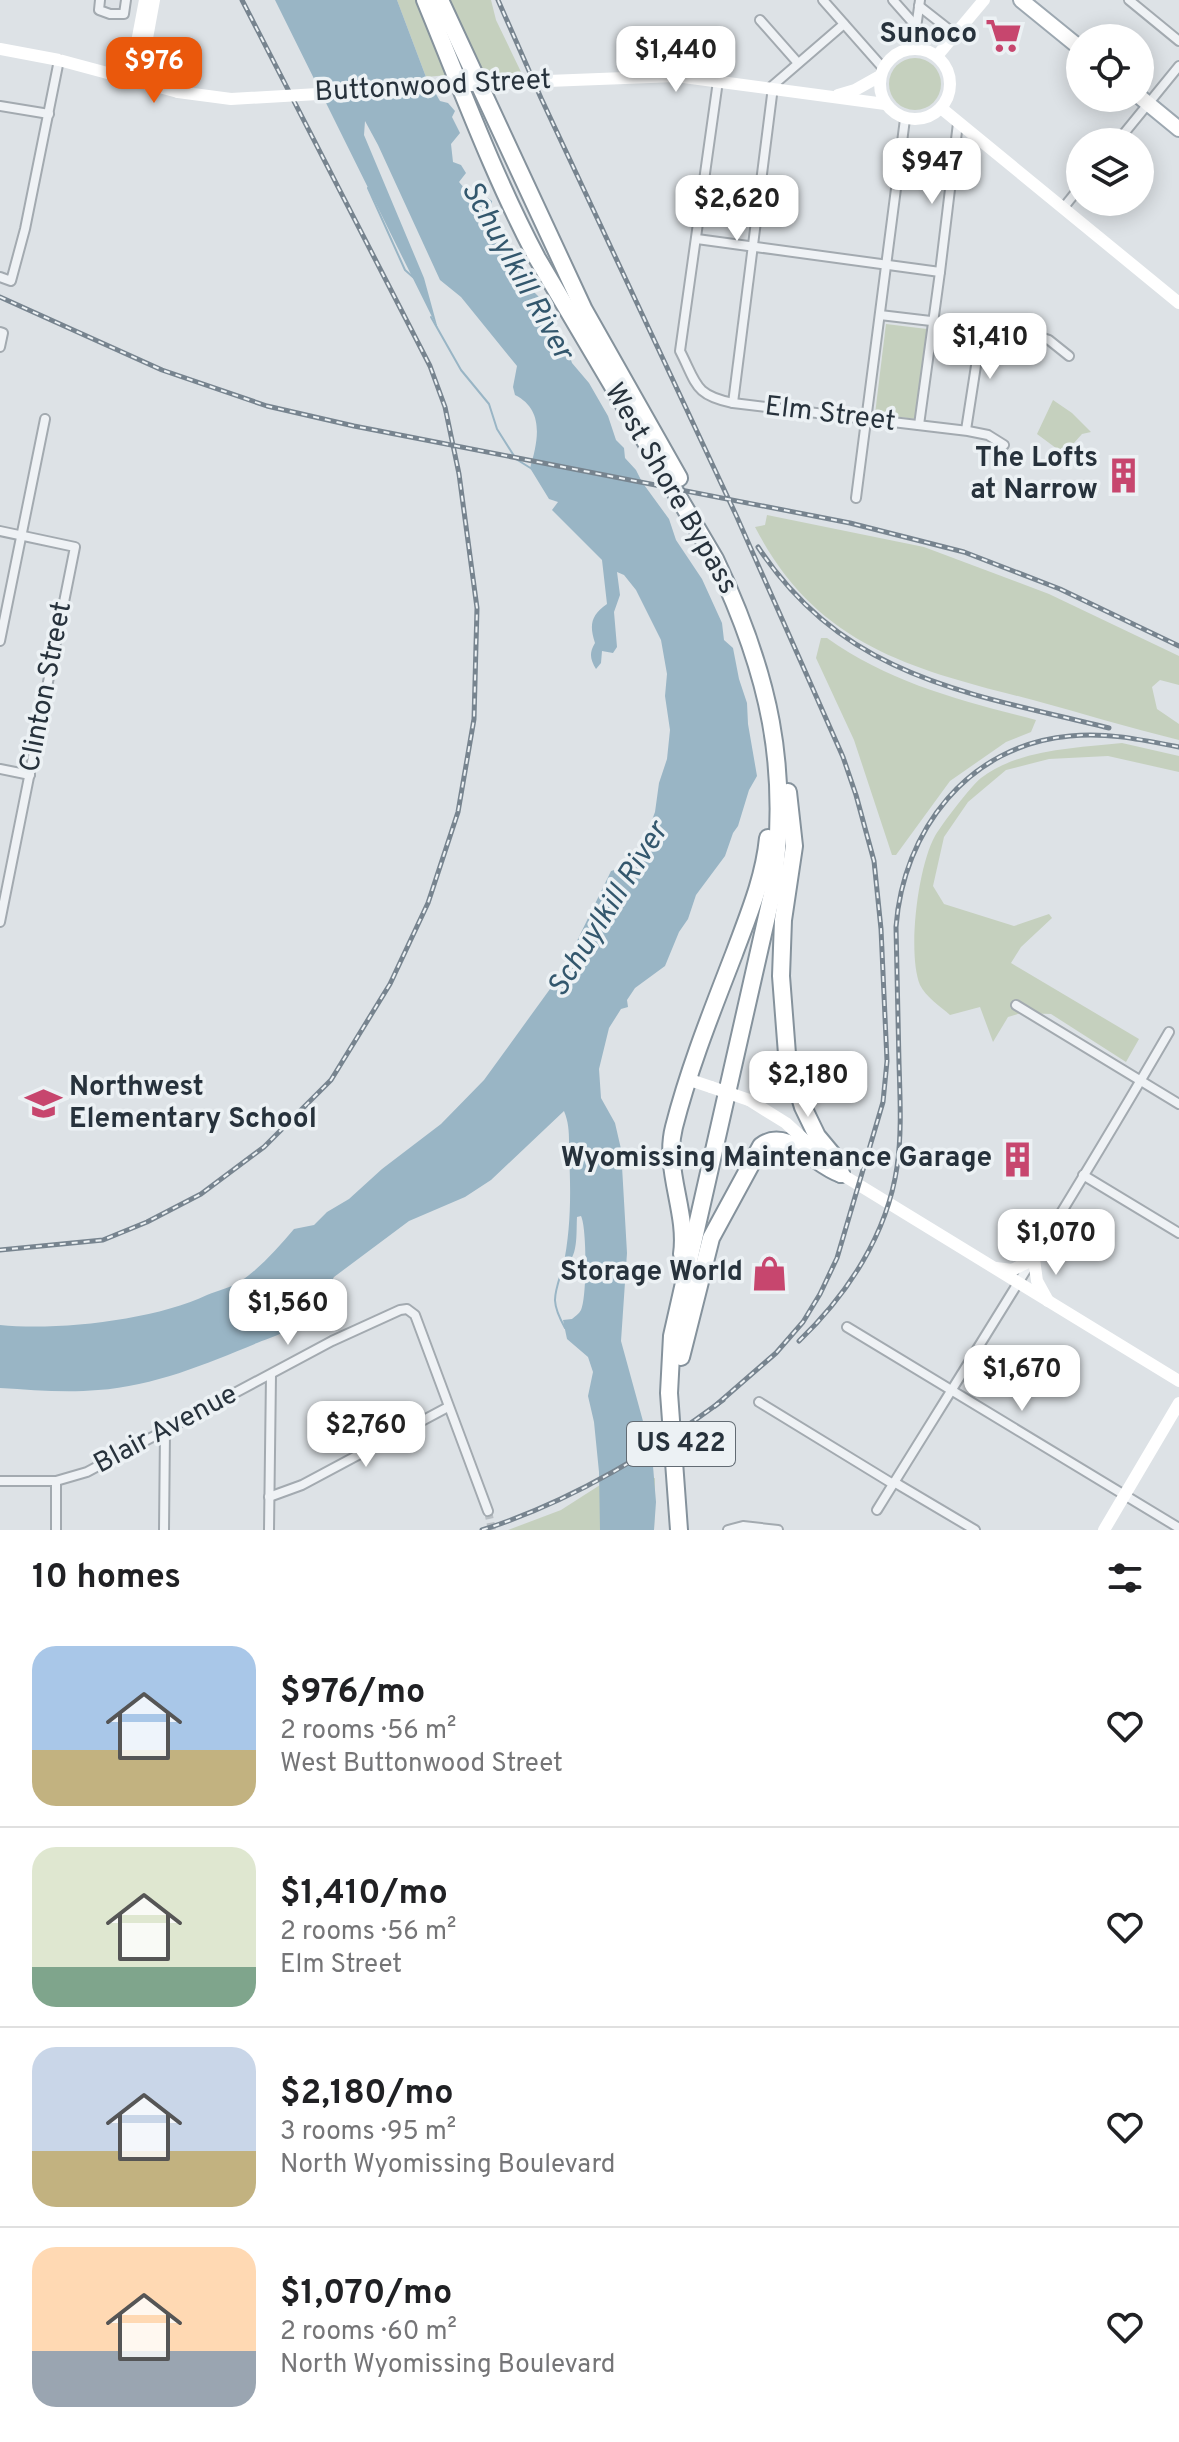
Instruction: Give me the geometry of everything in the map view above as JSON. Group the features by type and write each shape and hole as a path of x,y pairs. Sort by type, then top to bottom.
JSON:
{"highway":[{"name":"West Shore Bypass","path":"425,0 512,211 556,292 715,559 738,609 761,673 772,720 778,781 776,865 764,934 672,1336 669,1388 679,1530"},
{"name":"West Shore Bypass","path":"440,0 584,310 747,605 770,671 784,740 788,792 784,876 683,1331 680,1418 689,1530"},
{"path":"669,1388 667,1332 683,1245 671,1144 694,1059 765,864 771,791 761,673"},
{"path":"788,792 794,846 783,920 781,976 787,1054 803,1107 817,1136 837,1160 841,1174"},
{"path":"681,1357 711,1238 761,1146 773,1140 787,1142 827,1170 841,1174"}],"main road":[{"path":"1021,0 1066,37"},
{"path":"1154,108 1179,129"}],"street":[{"path":"100,0 99,10 124,14 126,0"},
{"path":"128,79 139,56 145,0"},
{"path":"128,79 139,56 154,0"},
{"path":"823,0 881,72 885,104 905,119 927,117 941,108 948,95 950,78 947,70 937,56 927,51 913,49 894,55 881,72"},
{"path":"893,0 916,26"},
{"path":"937,56 984,0"},
{"path":"1129,0 1179,41"},
{"path":"913,49 919,3"},
{"path":"919,3 956,35"},
{"path":"760,20 798,63"},
{"path":"733,403 772,87 844,24"},
{"name":"Buttonwood Street","path":"0,49 59,60 178,92 231,99 664,75 885,104"},
{"path":"139,56 157,87"},
{"path":"0,277 11,281 23,239 59,60"},
{"path":"1154,90 1179,66"},
{"name":"Buttonwood Street","path":"831,96 855,90 881,72"},
{"path":"718,81 697,239 940,272"},
{"path":"0,106 49,114"},
{"path":"941,108 1179,303"},
{"path":"856,498 905,119"},
{"path":"919,425 958,123"},
{"name":"Elm Street","path":"697,239 680,351 700,391 710,398 866,420 966,430 988,435 1004,445"},
{"path":"880,315 1041,337 1069,356"},
{"path":"966,430 982,327"},
{"path":"0,347 1,332"},
{"path":"0,641 45,419"},
{"path":"0,531 21,536"},
{"name":"Clinton Street","path":"0,922 75,547 21,536"},
{"path":"0,769 30,775"},
{"path":"1016,1005 1179,1104"},
{"path":"877,1510 1034,1259 1169,1032"},
{"path":"690,1080 749,1100 786,1123 841,1174 1179,1381"},
{"path":"1083,1175 1179,1233"},
{"path":"989,1266 1012,1270 1034,1259"},
{"path":"1034,1259 1037,1281 1050,1304"},
{"name":"Blair Avenue","path":"0,1481 56,1481 87,1472 332,1341 400,1310 411,1311 415,1315 448,1407"},
{"path":"847,1327 1179,1528"},
{"path":"269,1530 271,1375"},
{"path":"759,1402 975,1530"},
{"path":"1104,1530 1123,1493 1179,1403"},
{"path":"269,1497 302,1485 448,1407 488,1511"},
{"path":"164,1530 165,1432"},
{"path":"56,1481 56,1530"},
{"path":"728,1530 743,1526 778,1530"}],"green space":[{"path":"397,0 416,0 448,75 426,77"},
{"path":"446,0 491,0 496,20 522,74 482,73"},
{"path":"915,58 933,66 941,84 933,102 915,110 897,102 889,84 897,66"},
{"path":"886,324 927,329 916,419 875,414"},
{"path":"1053,400 1091,432 1082,434 1064,454 1037,434"},
{"path":"767,515 924,547 1049,594 1179,656 1179,685 1160,680 1152,687 1157,709 1179,724 1179,740 948,677 872,647 839,626 808,600 780,568 755,527 765,525"},
{"path":"821,638 827,638 876,667 927,689 1036,720 1031,732 1006,742 950,781 896,855 892,855 854,740 816,658"},
{"path":"1122,743 1179,756 1179,772 1108,756 1049,759 1006,770 968,802 944,837 933,886 944,904 1014,926 1049,914 1052,918 1021,947 1011,963 1139,1039 1126,1062 1051,1014 1021,1013 1008,1017 993,1042 980,1007 950,1015 922,989 916,971 914,952 919,888 935,836 981,778 996,768 1048,752"},
{"path":"655,1478 654,1530 508,1530 561,1510 600,1485"}],"water":[{"name":"Schuylkill River","path":"275,0 397,0 426,77 440,101 448,103 455,111 452,117 460,133 451,144 453,162 461,165 466,173 459,182 465,189 465,199 477,206 488,198 492,201 478,220 504,237 502,246 511,251 530,288 540,298 548,319 561,331 572,363 589,383 608,416 616,440 624,448 625,458 669,519 676,540 702,579 722,623 724,640 733,648 747,703 757,776 749,790 738,826 725,856 696,895 665,966 635,988 627,1000 628,1007 621,1009 609,1028 599,1069 601,1098 615,1123 621,1149 627,1253 621,1341 652,1454 656,1502 654,1530 600,1530 599,1472 588,1396 593,1372 588,1357 567,1339 563,1320 572,1319 581,1310 586,1263 581,1216 577,1217 572,1258 563,1267 570,1197 569,1132 564,1111 491,1180 465,1197 409,1221 334,1277 329,1286 332,1301 297,1326 199,1366 139,1384 74,1391 0,1388 0,1325 50,1326 106,1322 186,1304 233,1285 248,1276 294,1229 314,1225 441,1124 484,1080 576,958 575,945 611,871 628,866 645,839 655,812 659,783 667,759 670,730 665,696 667,674 661,640 636,590 624,575 617,572 620,595 614,612 617,647 613,653 602,651 601,663 596,669 591,656 595,643 592,626 595,616 607,604 602,560 552,510 558,502 549,499 530,468 537,427 531,409 515,395 513,387 517,366 461,297 440,280 365,121 364,135 424,278 438,329"}],"waterway":[{"path":"368,188 405,270 414,278"},
{"path":"431,317 461,370 489,404 497,429 516,459 532,469"},
{"path":"563,1267 555,1304 565,1328"}],"tunnel":[{"path":"488,1511 492,1530"}],"railway":[{"path":"0,1250 103,1240 147,1222 201,1194 264,1147 331,1080 390,984 428,903 458,812 474,719 477,608 459,474 445,407 430,366 242,0"},
{"path":"498,0 736,515 843,757 874,861 881,929 887,1061 883,1102 837,1258 820,1294 803,1322 776,1353 715,1406"},
{"path":"0,297 162,370 267,406 354,426 850,523 964,552 1060,589 1179,646"},
{"path":"758,547 792,591 830,626 870,653 913,674 959,690 1109,728"},
{"path":"799,1341 833,1304 862,1262 892,1192 900,1128 896,927 901,892 912,858 927,827 947,799 972,775 1001,756 1034,743 1070,736 1098,735 1179,747"},
{"path":"482,1530 515,1519 608,1475 723,1400"}],"place":[{"name":"Sunoco","path":"1003,35"},
{"name":"The Lofts at Narrow","path":"1124,475"},
{"name":"Northwest Elementary School","path":"43,1104"},
{"name":"Wyomissing Maintenance Garage","path":"1018,1159"},
{"name":"Storage World","path":"769,1273"}]}
